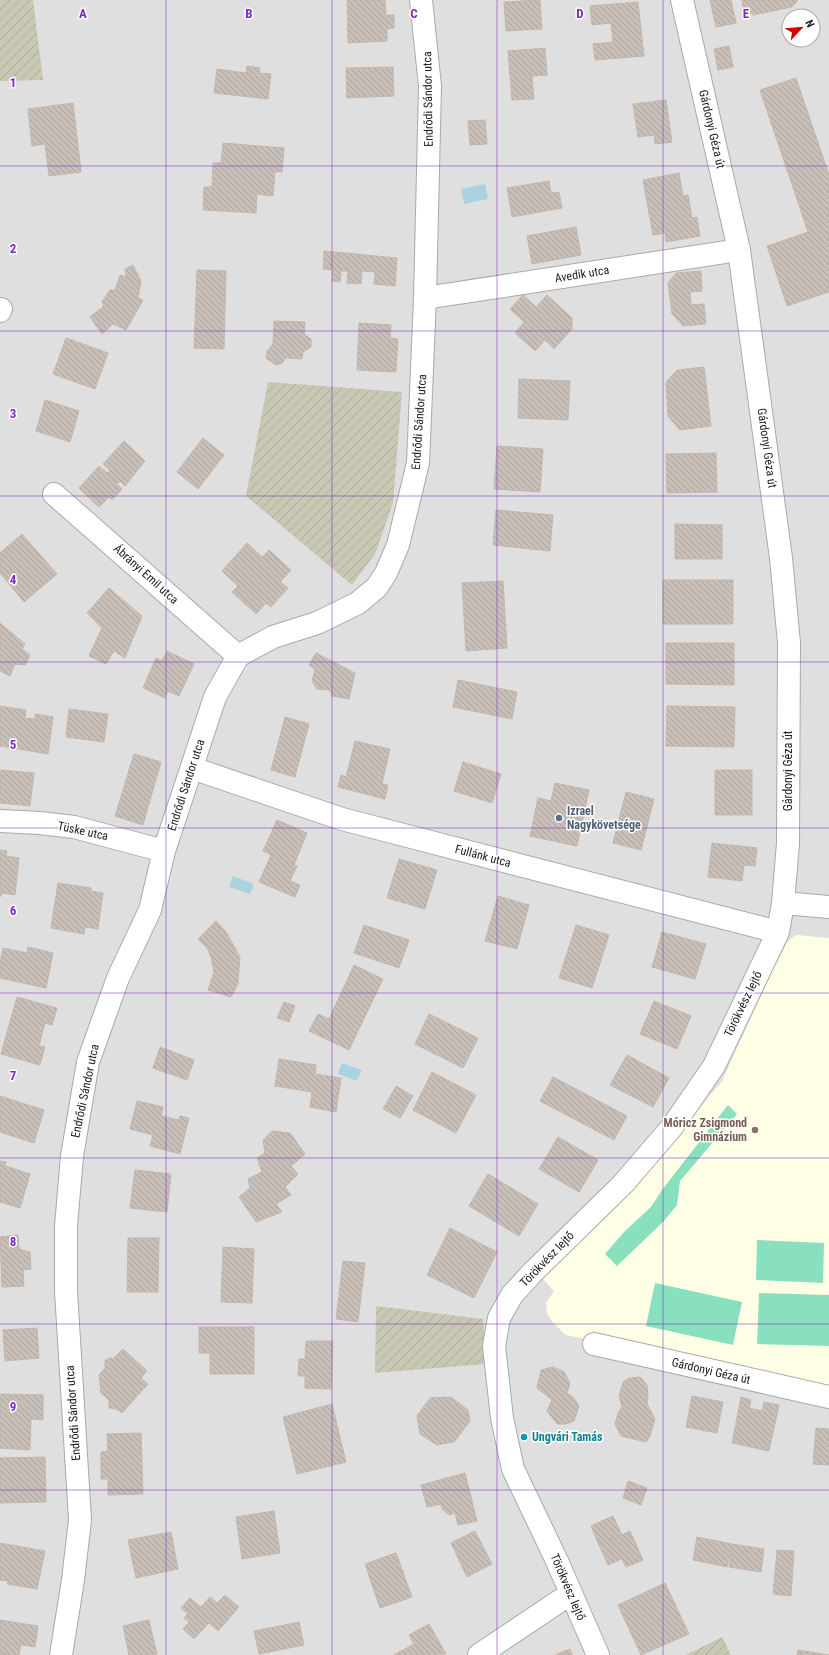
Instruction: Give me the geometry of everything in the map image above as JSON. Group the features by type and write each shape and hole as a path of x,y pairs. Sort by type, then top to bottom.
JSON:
{"street":[{"name":"Endrődi Sándor utca","path":"61,1655 73,1580 80,1520 66,1292 66,1226 72,1156 88,1062 118,978 150,910 164,851 215,697 238,656 273,637 317,623 358,603 377,587 386,573 398,545 418,462 426,298 430,86 421,0"},
{"name":"Gárdonyi Géza út","path":"682,0 739,250 781,558 789,643 788,843 784,903"},
{"name":"Avedik utca","path":"426,298 739,250"},
{"name":"Ábrányi Emil utca","path":"54,494 238,656"},
{"name":"Fullánk utca","path":"192,768 342,819 778,932"},
{"name":"Tüske utca","path":"0,821 40,823 74,827 164,851"},
{"path":"784,903 829,907"},
{"name":"Törökvész lejtő","path":"598,1655 570,1594 557,1561 513,1469 502,1418 494,1346 500,1318 512,1295 532,1273 623,1184 672,1127 714,1066 778,932 784,903"},
{"name":"Gárdonyi Géza út","path":"594,1344 829,1397"},
{"path":"479,1655 570,1594"}],"shaded area":[{"path":"0,0 829,0 829,1655 0,1655"},
{"path":"0,0 33,0 43,80 0,81"},
{"path":"268,382 402,392 393,503 375,554 352,585 246,496"},
{"name":"Móricz Zsigmond Gimnázium","path":"796,935 829,938 829,1389 566,1335 552,1322 547,1313 546,1303 554,1291 540,1276 640,1180 722,1081 775,965 788,941"},
{"path":"376,1306 483,1319 486,1364 375,1373"},
{"path":"722,1637 731,1655 686,1655"}],"green space":[{"path":"728,1105 737,1114 680,1181 677,1205 663,1222 617,1266 605,1254 624,1232 651,1207 662,1190"},
{"path":"757,1240 824,1243 823,1283 756,1280"},
{"path":"655,1283 742,1302 733,1345 646,1326"},
{"path":"759,1293 829,1295 829,1346 757,1344"}],"water":[{"path":"485,184 488,199 464,204 461,189"},
{"path":"233,876 254,884 250,894 229,887"},
{"path":"342,1063 362,1070 357,1081 338,1074"}],"building":[{"path":"347,0 385,0 386,15 394,15 394,28 387,29 387,41 348,43"},
{"path":"540,0 542,29 506,31 504,2"},
{"path":"710,0 731,0 736,23 716,27"},
{"path":"742,0 798,0 792,7 781,8 781,9 753,15 743,7"},
{"path":"638,2 644,56 595,60 593,44 613,42 611,23 592,25 590,6"},
{"path":"729,46 733,67 718,70 714,49"},
{"path":"545,48 547,75 532,76 534,99 512,100 508,51"},
{"path":"247,66 260,68 259,73 271,74 268,99 214,93 217,69 246,73"},
{"path":"393,67 394,96 347,98 346,68"},
{"path":"796,78 829,175 829,292 787,306 767,246 808,232 760,90"},
{"path":"666,100 672,142 655,144 654,135 638,137 633,104"},
{"path":"73,103 81,172 49,176 45,144 32,146 28,109"},
{"path":"485,120 487,144 470,145 468,121"},
{"path":"223,143 284,148 282,172 275,172 273,196 257,194 256,213 203,210 204,187 212,187 213,163 221,163"},
{"path":"679,173 683,196 688,195 692,218 697,217 700,236 666,242 665,233 653,235 643,180"},
{"path":"549,181 551,193 559,192 562,208 512,217 507,188"},
{"path":"576,227 581,255 532,264 527,236"},
{"path":"324,251 397,258 395,286 374,284 375,272 362,271 361,284 347,283 348,271 341,271 340,282 332,281 333,270 323,269"},
{"path":"133,265 141,281 138,298 143,300 126,330 113,324 102,334 90,317 104,306 102,302 110,290 115,290 120,275 126,277 125,269"},
{"path":"197,270 226,271 224,349 194,348"},
{"path":"701,271 702,291 690,292 691,305 704,304 706,324 683,326 672,314 668,283 676,273"},
{"path":"523,295 536,307 547,295 572,318 572,329 554,349 545,340 535,351 515,333 524,322 510,309"},
{"path":"274,321 305,322 304,334 311,339 311,347 303,352 302,359 286,358 282,363 276,365 266,358 267,351 273,344"},
{"path":"359,323 391,325 390,338 398,339 396,372 357,370"},
{"path":"66,338 108,353 95,389 53,374"},
{"path":"704,367 711,426 680,430 668,416 666,382 677,370"},
{"path":"519,379 570,381 568,420 518,418"},
{"path":"45,400 79,411 70,442 36,431"},
{"path":"203,438 224,455 198,489 177,472"},
{"path":"124,441 145,461 125,486 120,481 117,484 122,489 112,500 109,497 99,507 79,488 99,466 107,473 110,470 103,464"},
{"path":"497,446 543,449 540,492 494,489"},
{"path":"716,453 717,492 667,493 666,454"},
{"path":"496,510 553,515 550,551 493,545"},
{"path":"675,524 722,525 722,559 675,559"},
{"path":"22,534 57,574 24,602 0,573 0,553"},
{"path":"247,543 262,557 269,550 291,570 280,582 288,588 271,607 266,603 256,614 232,592 238,586 222,571"},
{"path":"663,580 733,580 733,624 663,624"},
{"path":"503,581 507,648 466,651 462,583"},
{"path":"109,588 142,616 125,658 114,651 106,664 89,656 102,628 87,613"},
{"path":"0,623 25,644 22,649 30,655 25,665 15,664 10,676 0,671"},
{"path":"666,643 734,643 734,685 666,684"},
{"path":"167,651 194,664 179,696 168,691 165,698 143,688 156,658 162,661"},
{"path":"316,653 355,673 349,699 332,696 330,690 317,689 312,681 315,669 309,665"},
{"path":"458,680 517,692 512,719 453,707"},
{"path":"0,706 26,710 25,718 35,719 35,714 53,717 48,754 0,746"},
{"path":"667,706 735,707 734,747 666,746"},
{"path":"69,709 108,714 104,742 66,737"},
{"path":"285,717 309,724 295,777 271,770"},
{"path":"355,741 390,749 382,784 388,785 385,799 338,787 341,775 346,777"},
{"path":"134,754 161,762 143,825 115,816"},
{"path":"463,762 501,774 492,803 454,791"},
{"path":"0,770 34,773 30,806 0,803"},
{"path":"715,770 752,770 752,815 715,815"},
{"name":"Izrael Nagykövetsége","path":"555,783 589,790 577,846 530,836 538,798 551,801"},
{"path":"626,792 654,799 641,850 613,843"},
{"path":"277,820 307,833 294,865 263,851"},
{"path":"712,843 757,848 755,866 744,865 742,881 708,877"},
{"path":"0,850 7,851 6,856 19,858 15,895 2,893 0,897"},
{"path":"271,855 297,866 290,881 300,885 295,897 259,882"},
{"path":"399,859 437,870 425,909 387,898"},
{"path":"58,883 91,888 91,891 103,893 98,929 85,927 84,934 51,928"},
{"path":"498,896 529,905 517,949 485,941"},
{"path":"216,921 226,932 240,957 238,984 231,997 208,990 214,972 211,957 207,948 198,939"},
{"path":"364,925 409,940 399,968 354,953"},
{"path":"576,925 609,935 592,988 559,978"},
{"path":"662,932 706,944 695,979 652,967"},
{"path":"28,947 53,953 46,988 0,978 0,963 3,948 27,953"},
{"path":"354,965 383,979 349,1050 309,1031 318,1014 329,1019"},
{"path":"17,997 57,1008 52,1025 45,1023 39,1046 45,1047 40,1065 1,1054"},
{"path":"654,1001 691,1016 677,1049 640,1034"},
{"path":"284,1002 295,1006 289,1022 277,1018"},
{"path":"429,1014 478,1038 463,1068 415,1044"},
{"path":"160,1047 194,1060 187,1080 153,1068"},
{"path":"627,1055 669,1078 653,1107 610,1085"},
{"path":"279,1059 316,1065 315,1074 341,1078 336,1112 310,1107 312,1092 275,1086"},
{"path":"432,1072 476,1095 456,1133 413,1110"},
{"path":"553,1077 627,1116 614,1140 540,1101"},
{"path":"438,1079 459,1090 442,1123 421,1113"},
{"path":"396,1086 413,1096 400,1118 383,1109"},
{"path":"0,1096 44,1110 34,1143 0,1132"},
{"path":"137,1101 163,1107 161,1116 179,1120 180,1116 189,1118 180,1154 150,1146 153,1135 130,1129"},
{"path":"272,1131 290,1133 305,1154 291,1166 298,1174 285,1187 291,1195 276,1204 282,1212 256,1222 239,1197 250,1188 248,1179 262,1172 257,1158 265,1153 263,1140"},
{"path":"558,1137 598,1160 579,1192 539,1169"},
{"path":"0,1161 6,1162 5,1166 30,1174 20,1208 0,1202"},
{"path":"135,1170 171,1174 167,1212 130,1208"},
{"path":"488,1174 538,1204 519,1236 469,1206"},
{"path":"450,1228 497,1252 474,1298 427,1275"},
{"path":"18,1235 19,1249 30,1252 31,1269 23,1270 24,1286 2,1287 0,1237"},
{"path":"128,1238 159,1238 158,1292 127,1292"},
{"path":"223,1247 254,1249 252,1303 221,1302"},
{"path":"343,1261 365,1263 358,1322 336,1319"},
{"path":"199,1327 254,1327 254,1374 210,1374 210,1353 199,1353"},
{"path":"37,1328 39,1358 5,1361 3,1330"},
{"path":"306,1341 333,1341 331,1389 305,1388 305,1376 298,1376 299,1359 305,1359"},
{"path":"123,1349 147,1371 141,1378 148,1384 122,1413 117,1409 109,1408 109,1400 101,1393 99,1375 105,1368 105,1360 110,1358 113,1359"},
{"path":"553,1367 564,1372 570,1383 567,1393 552,1400 537,1388 541,1370"},
{"path":"640,1377 647,1385 647,1404 655,1419 650,1436 646,1442 621,1436 615,1424 618,1413 622,1407 619,1396 623,1382 629,1378"},
{"path":"567,1393 573,1397 579,1406 574,1421 566,1424 557,1424 547,1411 552,1400"},
{"path":"0,1394 43,1395 43,1420 31,1419 30,1450 0,1448"},
{"path":"692,1396 723,1402 717,1433 686,1427"},
{"path":"451,1397 468,1410 470,1421 454,1442 437,1445 420,1434 417,1416 430,1398"},
{"path":"741,1397 751,1400 749,1408 762,1411 764,1402 779,1405 769,1451 732,1443"},
{"path":"332,1404 346,1462 297,1474 283,1417"},
{"path":"816,1428 829,1429 829,1465 813,1464"},
{"path":"141,1433 143,1494 108,1495 108,1479 101,1479 101,1452 108,1451 107,1434"},
{"path":"45,1457 46,1502 0,1503 0,1458"},
{"path":"465,1473 477,1521 458,1525 455,1513 449,1515 442,1509 441,1504 427,1507 421,1485"},
{"path":"628,1481 647,1488 641,1505 623,1498"},
{"path":"274,1511 280,1553 242,1559 236,1517"},
{"path":"613,1516 622,1535 599,1545 591,1526"},
{"path":"475,1531 492,1564 467,1577 451,1543"},
{"path":"630,1531 643,1560 626,1567 622,1559 608,1565 599,1545"},
{"path":"171,1532 178,1569 136,1578 128,1540"},
{"path":"697,1537 732,1544 727,1567 693,1560"},
{"path":"0,1543 45,1551 37,1589 7,1584 8,1581 0,1580"},
{"path":"732,1544 764,1549 761,1572 729,1567"},
{"path":"777,1550 794,1551 791,1596 773,1594"},
{"path":"396,1553 412,1597 380,1608 365,1564"},
{"path":"665,1583 689,1634 641,1655 618,1605"},
{"path":"225,1595 239,1607 218,1631 209,1623 194,1639 183,1629 189,1622 184,1618 188,1614 181,1608 190,1598 201,1607 210,1597 217,1603"},
{"path":"0,1620 38,1626 35,1647 0,1641"},
{"path":"149,1620 157,1654 129,1655 123,1626"},
{"path":"299,1622 304,1645 259,1654 254,1631"},
{"path":"429,1624 446,1654 394,1655 414,1644 409,1635"},
{"path":"0,1641 21,1645 19,1655 0,1655"},
{"path":"570,1649 572,1655 555,1655"},
{"path":"798,1650 829,1655 797,1655"}],"place":[{"name":"Izrael Nagykövetsége","path":"559,818"},
{"name":"Móricz Zsigmond Gimnázium","path":"755,1130"},
{"name":"Ungvári Tamás","path":"524,1437"}]}
